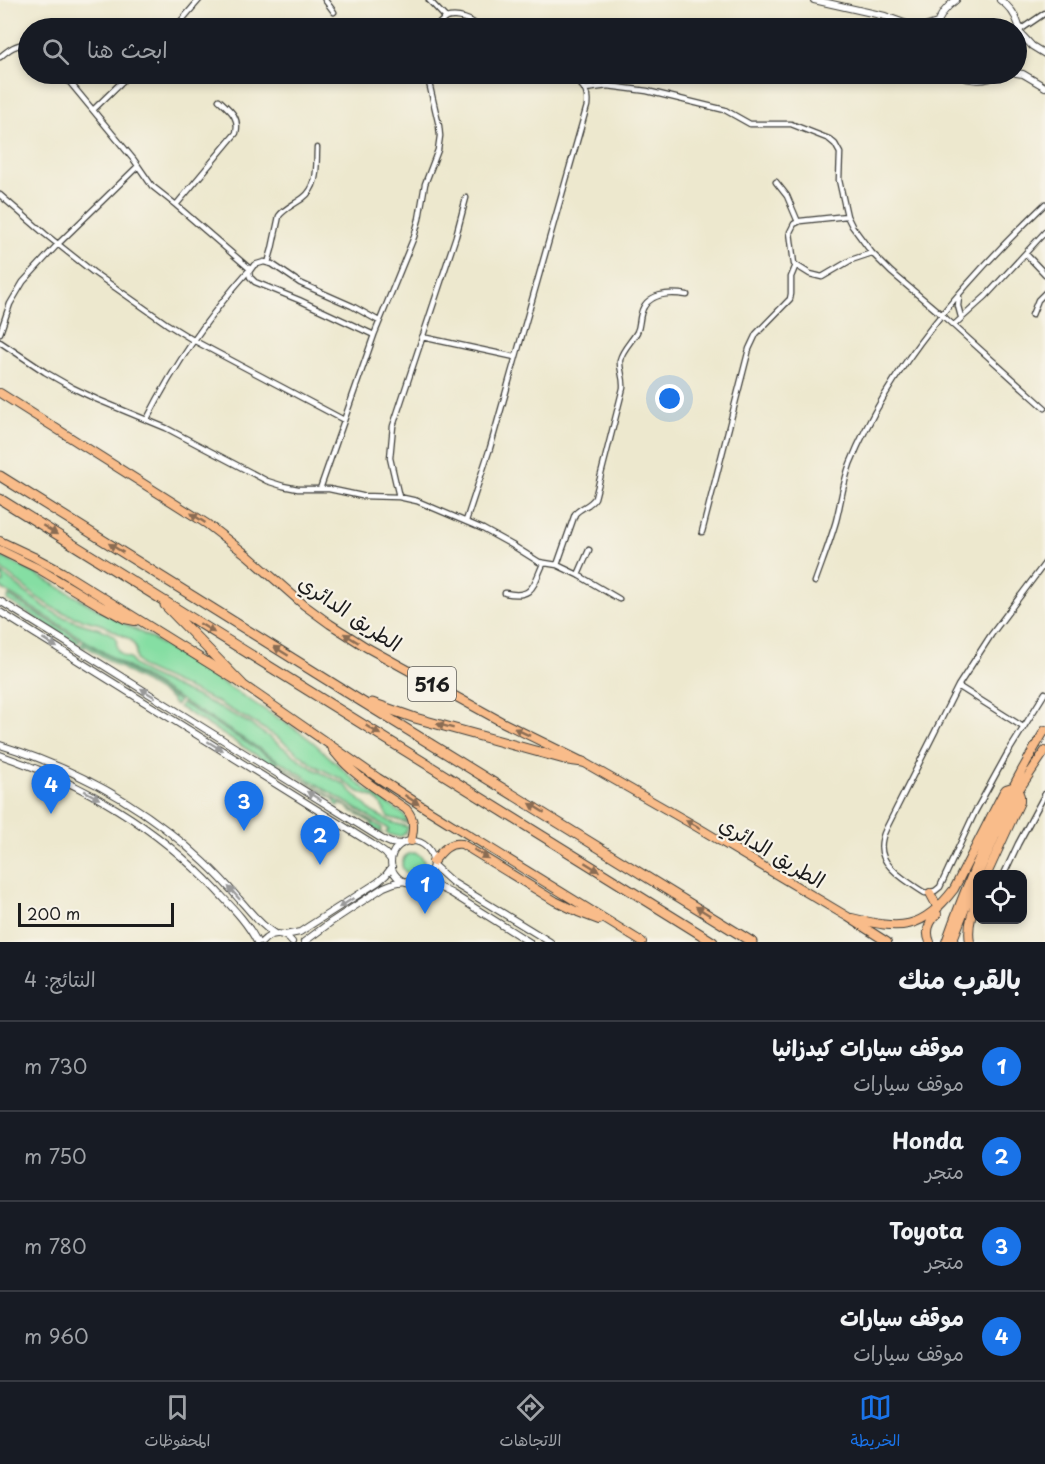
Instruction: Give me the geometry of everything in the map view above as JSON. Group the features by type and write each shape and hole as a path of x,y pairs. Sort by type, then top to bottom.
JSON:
{"highway":[{"name":"الطريق الدائري","path":"0,393 207,524 248,555 298,600 344,633 502,722 583,762 697,827 887,942"},
{"name":"516","path":"0,476 752,942"},
{"path":"0,499 714,942"},
{"path":"0,541 55,568 242,684 420,805 642,942"},
{"path":"0,550 39,569 125,619 141,621"},
{"path":"157,597 242,684"},
{"name":"516","path":"356,698 415,718 568,760 583,762"},
{"path":"327,743 349,768 406,809 413,819 411,841"},
{"path":"433,864 447,846 462,844 567,907 613,924"}],"main road":[{"path":"946,942 975,866 1045,730"},
{"path":"980,870 1015,789 1045,751"},
{"path":"930,942 927,933 929,924 952,899 1001,795 1006,789 1015,789"},
{"path":"989,870 1020,802 1020,796 1015,789"},
{"path":"848,917 876,924 900,925 920,920 938,908 958,884"},
{"path":"952,942 973,888"},
{"path":"930,893 938,908"},
{"path":"967,940 973,911"}],"street":[{"path":"184,18 199,0"},
{"path":"325,0 334,12"},
{"path":"429,0 446,18 463,18"},
{"path":"814,0 891,18"},
{"path":"940,18 944,10 956,0"},
{"path":"1000,0 1016,18"},
{"path":"1027,27 1045,13"},
{"path":"1027,40 1032,46 1045,54"},
{"path":"0,57 18,45"},
{"path":"1027,76 1045,87"},
{"path":"71,84 152,186 250,269 250,277 255,282 374,335"},
{"path":"93,110 120,84"},
{"path":"320,489 379,321 414,237 425,184 436,156 439,126 429,84"},
{"path":"466,521 490,448 587,106 588,99 585,89 580,84"},
{"path":"585,89 608,86 647,91 724,110 750,124 791,124 829,139 840,153 839,180 847,216 872,253 1045,408"},
{"path":"176,205 236,133 235,116 219,100"},
{"path":"268,263 279,216 307,195 314,185 318,148"},
{"path":"0,333 18,289 58,244 138,166"},
{"path":"776,182 787,196 798,222"},
{"path":"0,195 117,290 193,340 344,420"},
{"path":"399,497 391,465 391,435 456,236 465,198"},
{"path":"815,582 832,534 844,481 857,447 892,383 916,348 959,295 999,249 1045,204"},
{"path":"847,216 798,222 792,226 790,232 793,260 796,265 813,276 822,277 851,260 872,253"},
{"path":"954,325 986,296 1045,232"},
{"path":"1026,254 1045,274"},
{"path":"147,419 168,379 193,340 220,303 256,263 268,263 275,266 300,283 352,306 379,321"},
{"path":"702,532 748,348 756,334 790,299 790,280 796,265"},
{"path":"1032,315 1038,300 1045,293"},
{"path":"557,565 575,514 595,498 623,388 624,380 620,359 638,330 642,310 656,296 675,294 687,296"},
{"path":"959,295 958,306 961,317"},
{"path":"422,337 515,357"},
{"path":"0,342 72,388 166,428 267,481 298,489 337,490 370,497 399,497 417,501 497,536 543,564 557,565 578,574 619,599"},
{"path":"578,574 589,550"},
{"path":"1045,563 991,635 958,686 882,838 883,857 889,866 921,891 930,893 940,887 970,822 1023,727 1045,693"},
{"path":"505,593 519,595 528,592 535,584 543,564"},
{"path":"0,601 382,839 400,844 417,842 427,847 433,864 452,882 550,942"},
{"path":"0,612 372,844 385,853 396,876 404,881 413,883 421,881 427,877 433,864"},
{"path":"958,686 1023,727"},
{"path":"0,745 61,766 138,809 204,862 260,922 275,934"},
{"path":"0,755 37,768 85,790 155,835 206,880 240,918 257,942"},
{"path":"1006,870 1045,794"},
{"path":"150,842 155,835"},
{"path":"262,942 275,934 285,935 304,929 382,879 400,844"},
{"path":"303,942 384,887 404,881"},
{"path":"421,881 446,890 529,942"},
{"path":"285,935 292,942"}],"green space":[{"path":"0,556 153,639 300,732 359,784 404,815 408,823 388,817 375,798 359,792 341,779 315,766 277,737 249,720 213,700 143,668 136,660 136,648 131,640 103,625 53,608 0,568"},
{"path":"0,572 49,610 109,633 117,639 117,649 121,654 130,658 133,664 145,673 247,722 312,768 344,784 372,812 391,822 408,827 407,831 402,836 386,833 389,829 8,593 0,587 0,583 4,582 2,576 0,577"},
{"path":"9,596 80,640 77,644 7,600"},
{"path":"83,641 179,701 176,705 173,704 167,695 84,645 84,648 80,646"},
{"path":"182,703 278,762 276,766 179,707"},
{"path":"324,792 348,807 341,803 339,806 336,805 334,799"},
{"path":"348,807 382,828 383,834 373,828 371,822"},
{"path":"413,853 421,856 424,864 421,872 413,875 405,872 402,864 405,856"}],"place":[{"name":"موقف سيارات","path":"51,814"},
{"name":"Toyota","path":"244,831"},
{"name":"Honda","path":"320,865"},
{"name":"موقف سيارات كيدزانيا","path":"425,914"}]}
